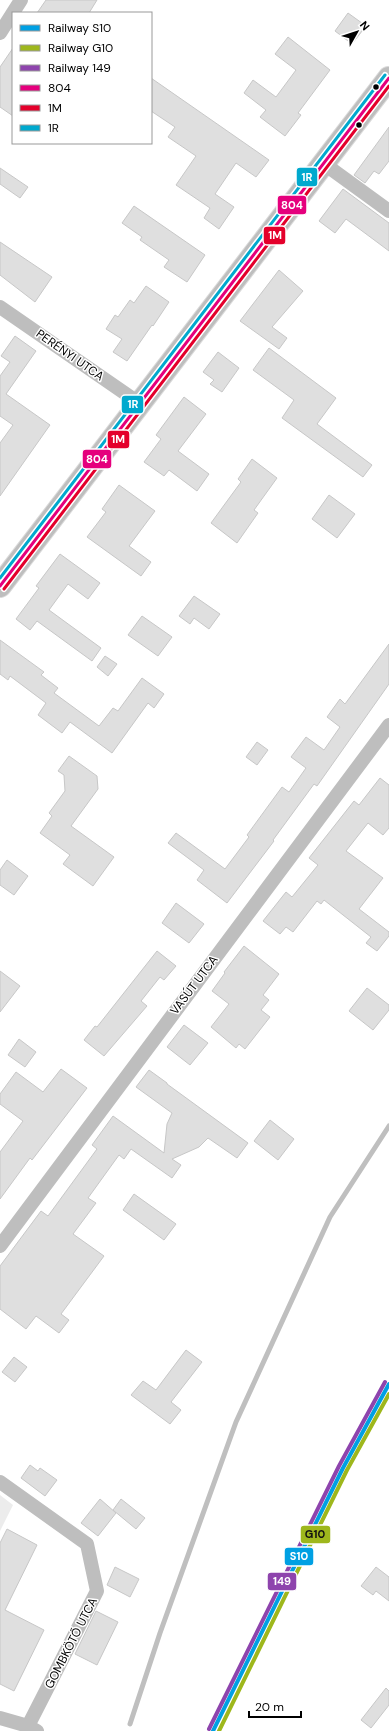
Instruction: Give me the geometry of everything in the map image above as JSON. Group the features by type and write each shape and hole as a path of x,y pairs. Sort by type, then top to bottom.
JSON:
{"main road":[{"path":"0,586 389,78"}],"street":[{"path":"13,12 21,0"},
{"path":"0,33 12,14"},
{"path":"323,163 389,211"},
{"name":"PERÉNYI UTCA","path":"0,307 139,404"},
{"name":"VASÚT UTCA","path":"0,1246 389,725"},
{"name":"GOMBKÖTŐ UTCA","path":"0,1482 87,1544 97,1591 33,1728"},
{"path":"0,1718 33,1728"}],"shaded area":[{"path":"0,1495 13,1505 0,1531"}],"building":[{"path":"46,0 97,0 90,12 38,12"},
{"path":"348,13 366,26 352,44 335,31"},
{"path":"288,37 330,70 298,113 301,115 285,136 260,117 266,110 244,93 253,80 276,97 296,70 275,54"},
{"path":"12,49 12,115 0,107 0,67"},
{"path":"152,79 269,160 256,177 236,163 215,194 234,207 219,229 204,218 210,208 176,185 196,156 168,137 175,127 152,112"},
{"path":"389,127 389,161 379,174 374,171 365,183 354,175"},
{"path":"0,168 28,187 20,198 0,184"},
{"path":"343,189 389,223 389,251 346,219 335,233 319,221"},
{"path":"134,206 205,255 187,282 164,267 169,260 140,240 142,237 122,223"},
{"path":"0,242 52,277 35,302 0,275"},
{"path":"279,270 303,291 272,327 287,338 279,349 240,321"},
{"path":"146,286 169,302 127,361 113,352 122,339 106,329 115,315 118,317 130,300 134,303"},
{"path":"15,336 36,351 6,394 50,425 0,496 0,443 13,425 0,416 0,376 10,362 1,356"},
{"path":"269,348 336,398 317,424 372,465 363,477 282,418 294,400 253,370"},
{"path":"218,352 239,368 222,392 210,384 214,380 203,372"},
{"path":"184,397 206,414 178,451 209,474 197,491 169,470 164,476 144,462 161,439 156,435"},
{"path":"252,459 277,478 254,510 258,513 237,543 211,523 241,482 238,479"},
{"path":"119,485 155,511 129,546 151,562 141,576 87,537 106,512 102,509"},
{"path":"329,495 355,514 337,538 312,519"},
{"path":"60,554 100,583 88,599 68,584 49,610 101,648 92,661 37,621 30,630 16,619 39,588 36,586"},
{"path":"194,596 220,614 209,629 194,618 190,624 179,616"},
{"path":"142,616 172,637 158,656 128,635"},
{"path":"0,640 44,672 41,675 58,688 54,693 99,726 113,708 118,711 142,678 164,694 154,708 148,703 112,753 70,722 62,733 38,715 46,703 10,676 8,680 0,674"},
{"path":"389,644 389,684 317,786 314,784 273,840 274,841 227,903 197,880 204,870 168,843 176,833 225,869 249,837 247,835 282,787 289,792 306,768 291,757 306,737 324,750 340,727 327,717 340,699 345,704"},
{"path":"105,656 117,664 108,676 97,667"},
{"path":"257,742 268,750 257,765 246,757"},
{"path":"69,756 97,776 98,789 71,826 114,857 93,886 63,864 70,855 40,833 52,816 49,813 65,791 64,775 58,771"},
{"path":"380,778 389,785 389,828 383,835 368,823 346,851 383,878 359,909 389,932 389,936 377,951 366,943 371,937 324,900 321,904 317,901 293,932 286,927 280,934 263,921 286,892 292,897 318,865 309,858 354,801 359,805"},
{"path":"7,860 28,876 14,895 0,885 0,870"},
{"path":"176,903 204,924 189,943 162,923"},
{"path":"244,946 279,974 263,995 269,1000 261,1010 270,1017 245,1049 239,1044 236,1048 211,1027 229,1004 212,991 225,973 224,972"},
{"path":"157,951 176,966 164,980 160,977 141,1001 147,1006 104,1056 84,1040 95,1026 97,1027"},
{"path":"0,971 20,986 0,1012"},
{"path":"367,988 389,1005 389,1010 373,1030 349,1011"},
{"path":"184,1025 208,1043 190,1065 167,1047"},
{"path":"19,1039 36,1052 25,1067 8,1055"},
{"path":"61,1069 87,1088 32,1160 30,1158 0,1199 0,1152 23,1121 0,1104 0,1094 16,1072 43,1092"},
{"path":"149,1070 248,1143 237,1158 208,1138 199,1147 172,1159 181,1165 172,1178 131,1149 124,1159 119,1155 88,1198 96,1203 73,1234 104,1256 61,1314 69,1320 59,1333 36,1316 26,1329 0,1309 0,1266 41,1211 48,1216 97,1149 92,1145 113,1116 164,1153 167,1124 172,1113 136,1087"},
{"path":"270,1120 294,1139 278,1160 254,1141"},
{"path":"134,1194 176,1224 164,1240 123,1210"},
{"path":"186,1350 202,1362 171,1402 181,1410 170,1424 131,1395 143,1381 156,1390"},
{"path":"14,1357 27,1367 15,1382 2,1372"},
{"path":"30,1465 38,1471 40,1468 57,1480 45,1496 21,1478"},
{"path":"100,1499 116,1513 98,1536 81,1523"},
{"path":"121,1499 145,1518 136,1529 113,1510"},
{"path":"7,1529 37,1545 5,1610 44,1630 14,1691 0,1684 0,1543"},
{"path":"115,1567 139,1579 130,1597 107,1585"},
{"path":"376,1567 389,1577 389,1601 376,1591 373,1595 361,1586"},
{"path":"96,1611 118,1622 97,1665 75,1654"},
{"path":"386,1688 389,1691 389,1705 371,1728 361,1720"}],"waterway":[{"path":"130,1724 160,1633 236,1422 330,1217 389,1126"}],"rail line":[{"name":"149","path":"209,1729 339,1466 385,1382"},
{"name":"S10","path":"213,1731 343,1468 389,1384"},
{"name":"G10","path":"219,1731 347,1470 389,1394"}],"transit line":[{"name":"1R","path":"0,578 385,75"},
{"name":"804","path":"0,586 389,78"},
{"name":"1M","path":"4,589 389,86"}]}
